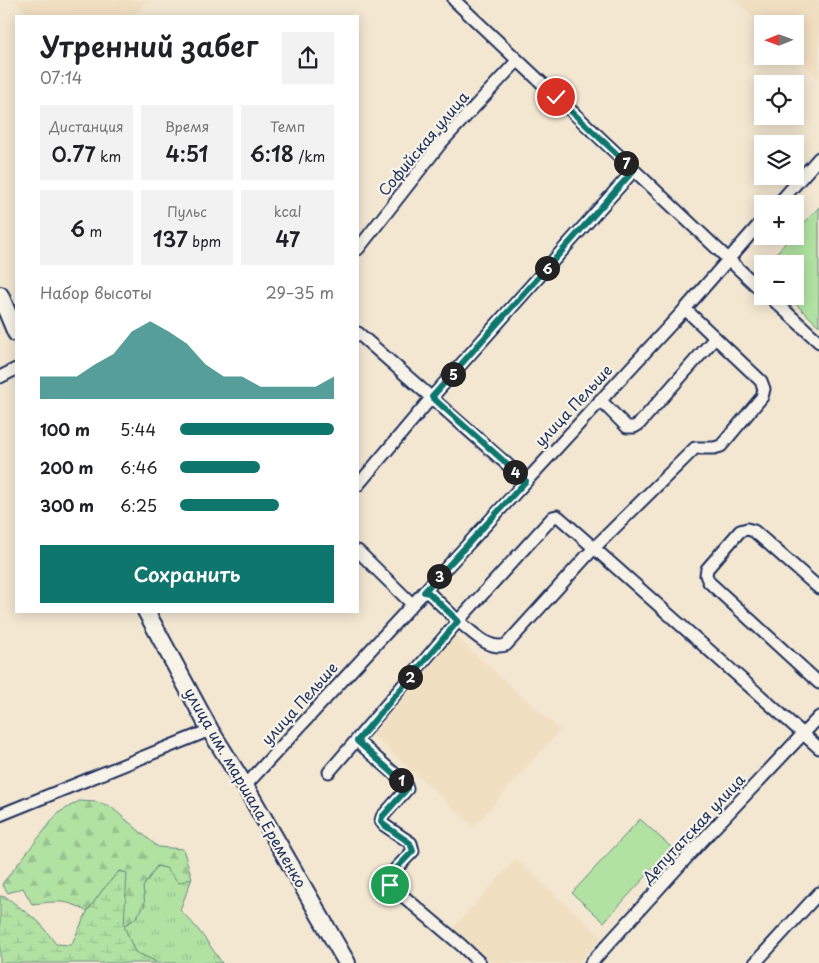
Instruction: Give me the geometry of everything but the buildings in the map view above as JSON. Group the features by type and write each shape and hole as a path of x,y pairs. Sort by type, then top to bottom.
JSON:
{"highway":[{"path":"0,295 15,331"},
{"name":"улица им. маршала Еременко","path":"147,613 210,730 245,786 347,963"}],"street":[{"path":"461,2 517,61 754,283"},
{"name":"Софийская улица","path":"359,248 441,143 517,61"},
{"path":"786,195 819,158"},
{"path":"359,484 432,397 634,170"},
{"name":"улица Пельше","path":"245,786 685,309 754,230"},
{"path":"779,305 819,342"},
{"path":"424,592 429,593 458,621 491,646 499,648 506,645 594,548 695,448 721,446 762,397 764,389 761,381 685,309"},
{"path":"359,334 526,481"},
{"path":"600,400 627,426 634,427 639,424 715,338"},
{"path":"0,376 15,369"},
{"path":"329,772 458,621 553,518 560,518 819,748"},
{"path":"819,588 754,531 747,529 740,531 707,569 706,575 709,582 819,683"},
{"path":"359,552 412,604"},
{"name":"Депутатская улица","path":"591,963 700,843 819,717"},
{"path":"0,816 210,730"},
{"path":"357,741 405,784 407,789 382,817 381,821 410,843 413,851 389,876 390,885 480,963"},
{"path":"755,963 819,893"}],"shaded area":[{"path":"13,0 148,0 135,15 30,15"},
{"path":"735,0 819,0 819,78 804,64 804,15 754,15 754,18"},
{"path":"454,635 560,730 474,827 367,730"},
{"path":"516,859 602,937 578,963 492,963 453,928"}],"green space":[{"path":"819,207 819,326 797,305 804,305 804,255 774,255 784,245 804,245 804,223"},
{"path":"79,801 97,802 110,806 158,847 183,849 192,878 179,883 166,868 157,866 143,887 145,905 135,919 123,926 126,873 119,871 87,912 73,905 61,902 32,904 23,888 8,893 2,884 58,813"},
{"path":"640,819 672,848 604,922 572,893"},
{"path":"157,866 166,868 179,882 192,878 180,910 197,929 222,963 154,963 155,961 135,952 123,926 135,919 143,887"},
{"path":"119,871 127,873 124,926 135,952 155,961 154,963 0,963 0,896 6,897 39,922 56,944 71,945 87,912"}],"route":[{"path":"390,885 388,881 389,876 413,851 410,843 381,821 382,817 407,789 405,784 357,741 458,621 429,593 424,592 526,481 432,397 634,170 556,97"}]}
